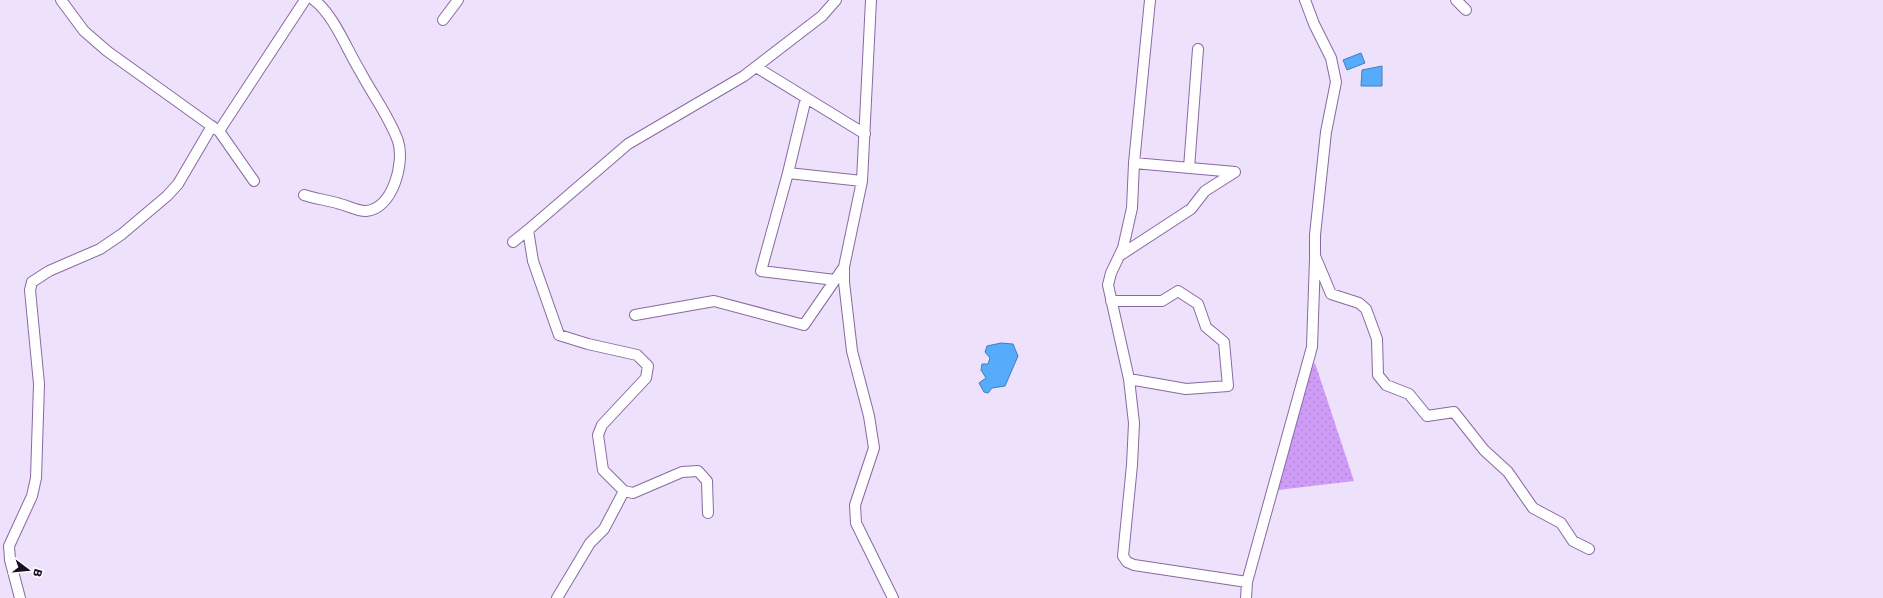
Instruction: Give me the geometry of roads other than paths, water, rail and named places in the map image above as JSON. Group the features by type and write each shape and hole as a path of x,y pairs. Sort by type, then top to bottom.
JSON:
{"street":[{"path":"61,0 84,31 107,51 215,128 254,181"},
{"path":"20,598 10,560 9,546 32,496 36,478 39,384 30,290 32,282 49,272 106,245 122,234 167,196 178,184 215,128 305,0"},
{"path":"304,195 354,209 367,211 384,200 394,185 400,159 398,141 392,128 331,19 314,0"},
{"path":"443,20 458,0"},
{"path":"513,242 628,144 756,68 822,16 836,0"},
{"path":"871,0 862,181 844,267 844,282 852,351 870,416 874,448 855,505 856,524 893,598"},
{"path":"1150,0 1134,163 1132,208 1128,230 1111,273 1108,285 1133,410 1134,434 1132,465 1122,553 1124,558 1134,565 1247,582"},
{"path":"1246,598 1247,582 1312,347 1315,256 1314,235 1326,132 1336,82 1331,58 1314,24 1305,0"},
{"path":"1456,0 1466,10"},
{"path":"1188,168 1198,49"},
{"path":"756,68 865,134"},
{"path":"806,98 788,173 761,271 835,280"},
{"path":"1118,256 1191,209 1205,191 1235,172 1134,163"},
{"path":"788,173 862,181"},
{"path":"528,230 533,261 559,335 588,344 637,355 648,366 646,378 602,425 598,435 603,470 624,492 633,493 682,472 698,471 707,481 708,513"},
{"path":"1315,256 1331,294 1359,303 1366,309 1377,338 1378,375 1386,385 1409,394 1427,416 1454,412 1484,450 1508,472 1533,508 1561,523 1573,541 1588,549"},
{"path":"635,315 714,301 804,325 844,267"},
{"path":"1111,301 1162,301 1178,292 1198,304 1206,327 1224,342 1228,386 1186,389 1128,379"},
{"path":"557,598 590,543 604,529 624,492"}],"water":[{"path":"1361,53 1365,63 1347,70 1343,60"},
{"path":"1382,66 1382,86 1361,86 1362,70"},
{"path":"1001,343 1013,344 1018,356 1005,386 992,388 988,393 984,392 979,383 986,378 981,370 982,364 988,364 990,358 985,352 987,346"}]}
